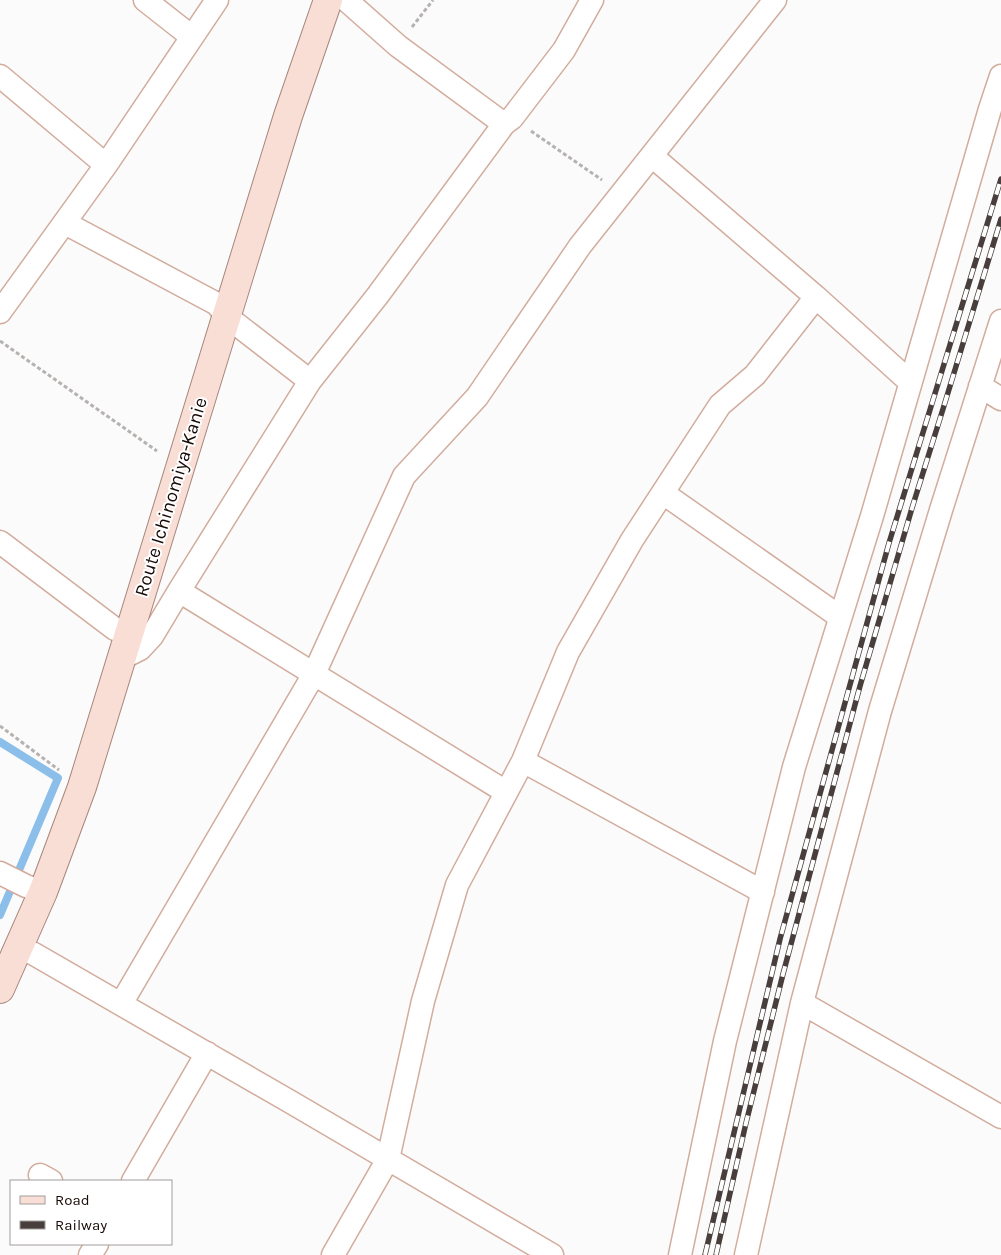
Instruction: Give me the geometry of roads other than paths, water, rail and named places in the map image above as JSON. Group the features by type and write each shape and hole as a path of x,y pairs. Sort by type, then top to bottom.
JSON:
{"main road":[{"name":"Route Ichinomiya-Kanie","path":"0,990 19,947 34,889 82,788 288,116 328,0"}],"street":[{"path":"145,0 192,36"},
{"path":"0,312 106,165 217,0"},
{"path":"346,0 398,46 508,121"},
{"path":"122,658 140,649 152,636 310,381 378,295 508,121 564,50 592,0"},
{"path":"121,1004 314,674 404,476 477,397 580,246 775,0"},
{"path":"0,76 106,165"},
{"path":"680,1255 725,1041 794,767 874,506 1001,76"},
{"path":"652,156 816,297 910,382"},
{"path":"65,223 217,304 226,316 310,381"},
{"path":"333,1255 388,1159 423,1001 457,885 524,762 568,652 632,540 720,405 755,375 816,297"},
{"path":"746,1255 802,1003 880,711 940,510 1001,321"},
{"path":"980,386 1001,399"},
{"path":"662,493 840,617"},
{"path":"0,542 115,629 129,631"},
{"path":"179,591 506,792"},
{"path":"524,762 763,892"},
{"path":"3,874 34,889"},
{"path":"19,947 207,1053 552,1255"},
{"path":"802,1003 1001,1117"},
{"path":"134,1180 207,1053"}],"waterway":[{"path":"0,742 58,778 0,915"}],"railway":[{"path":"705,1255 780,939 889,543 1001,179"},
{"path":"716,1255 783,974 860,686 912,508 1001,219"}]}
